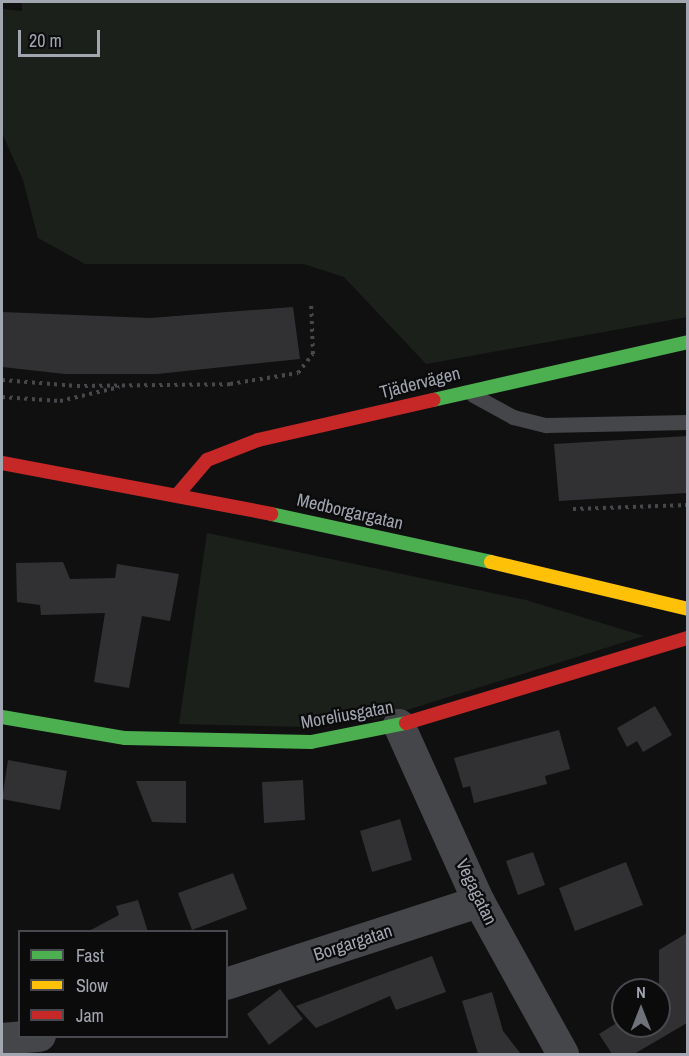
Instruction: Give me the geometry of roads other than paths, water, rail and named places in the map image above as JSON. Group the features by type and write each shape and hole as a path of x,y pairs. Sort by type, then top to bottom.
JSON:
{"street":[{"name":"Tjädervägen","path":"178,494 202,465 225,450 465,390 687,342"},
{"name":"Medborgargatan","path":"2,463 178,494 346,528 687,609"},
{"name":"Moreliusgatan","path":"2,717 125,738 311,742 399,724 687,638"},
{"name":"Vegagatan","path":"399,724 479,902 563,1054"},
{"name":"Borgargatan","path":"228,983 479,902"},
{"path":"2,1039 18,1038"}],"lane":[{"path":"465,390 513,417 546,425 687,422"}]}
